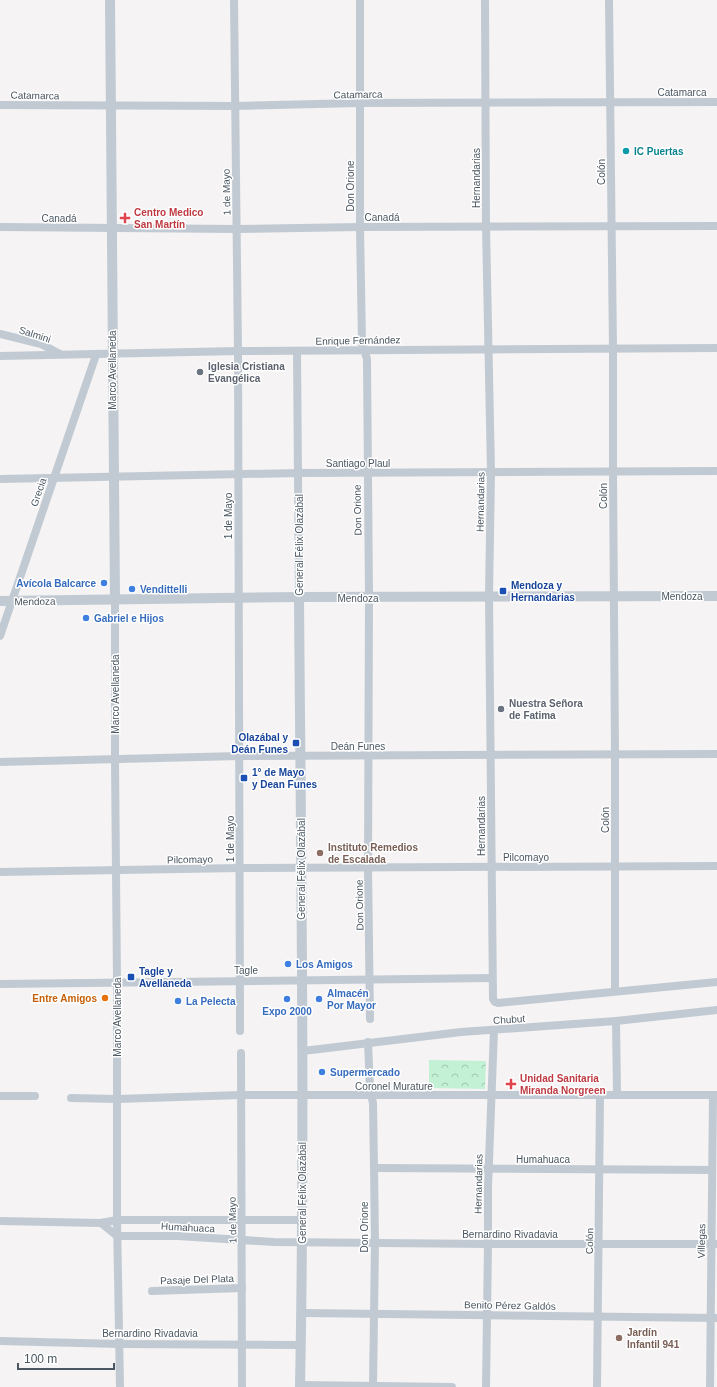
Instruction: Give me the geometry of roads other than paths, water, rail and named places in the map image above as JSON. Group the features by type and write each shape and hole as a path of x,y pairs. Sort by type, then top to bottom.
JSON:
{"street":[{"name":"Marco Avellaneda","path":"110,0 115,599 117,1236 120,1387"},
{"name":"1 de Mayo","path":"234,0 238,351 240,1031"},
{"name":"Don Orione","path":"360,0 360,227 362,343 367,359 369,598 368,868 370,1019"},
{"name":"Hernandarias","path":"485,0 486,227 491,472 489,596 492,978 493,999 495,1002"},
{"name":"Colón","path":"609,0 616,754 615,991"},
{"name":"Catamarca","path":"0,104 235,106 360,103 717,102"},
{"name":"Canadá","path":"0,227 236,229 360,227 717,226"},
{"name":"Salmini","path":"0,334 41,344 62,355"},
{"name":"Enrique Fernández","path":"0,356 297,350 717,348"},
{"name":"General Félix Olazábal","path":"297,350 299,473 301,980 303,1051 302,1313 300,1386"},
{"name":"Grecia","path":"0,636 96,354"},
{"name":"Santiago Plaul","path":"0,479 299,473 717,471"},
{"name":"Mendoza","path":"0,601 299,597 717,596"},
{"name":"Deán Funes","path":"0,762 239,756 717,754"},
{"name":"Pilcomayo","path":"0,872 240,868 717,866"},
{"name":"Tagle","path":"0,984 492,978"},
{"name":"Chubut","path":"495,1002 717,982"},
{"name":"Chubut","path":"303,1051 461,1032 616,1021 717,1010"},
{"path":"616,1021 617,1095"},
{"name":"Hernandarias","path":"486,1387 488,1169 494,1030"},
{"name":"Don Orione","path":"368,1042 374,1168 375,1242 373,1386"},
{"name":"1 de Mayo","path":"241,1053 242,1387"},
{"name":"Coronel Murature","path":"71,1098 117,1099 241,1095 715,1095"},
{"name":"Villegas","path":"710,1387 714,1318 712,1170 715,1095"},
{"path":"0,1096 35,1096"},
{"name":"Colón","path":"597,1387 600,1096"},
{"name":"Humahuaca","path":"374,1168 712,1170"},
{"name":"Humahuaca","path":"0,1220 101,1223 117,1220 302,1220"},
{"path":"101,1223 117,1236"},
{"name":"Humahuaca","path":"117,1236 178,1236 302,1243"},
{"name":"Bernardino Rivadavia","path":"302,1243 714,1244"},
{"name":"Pasaje Del Plata","path":"152,1291 242,1288"},
{"name":"Benito Pérez Galdós","path":"302,1313 714,1318"},
{"name":"Bernardino Rivadavia","path":"0,1341 119,1344 301,1345"},
{"path":"300,1386 452,1387"}],"place":[{"name":"IC Puertas","path":"626,151"},
{"name":"Centro Medico San Martín","path":"125,218"},
{"name":"Iglesia Cristiana Evangélica","path":"200,372"},
{"name":"Avícola Balcarce","path":"104,583"},
{"name":"Vendittelli","path":"132,589"},
{"name":"Mendoza y Hernandarias","path":"503,591"},
{"name":"Gabriel e Hijos","path":"86,618"},
{"name":"Nuestra Señora de Fatima","path":"501,709"},
{"name":"Olazábal y Deán Funes","path":"296,743"},
{"name":"1° de Mayo y Dean Funes","path":"244,778"},
{"name":"Instituto Remedios de Escalada","path":"320,853"},
{"name":"Los Amigos","path":"288,964"},
{"name":"Tagle y Avellaneda","path":"131,977"},
{"name":"Entre Amigos","path":"105,998"},
{"name":"Expo 2000","path":"287,999"},
{"name":"Almacén Por Mayor","path":"319,999"},
{"name":"La Pelecta","path":"178,1001"},
{"name":"Supermercado","path":"322,1072"},
{"name":"Unidad Sanitaria Miranda Norgreen","path":"511,1084"},
{"name":"Jardín Infantil 941","path":"619,1338"}]}
